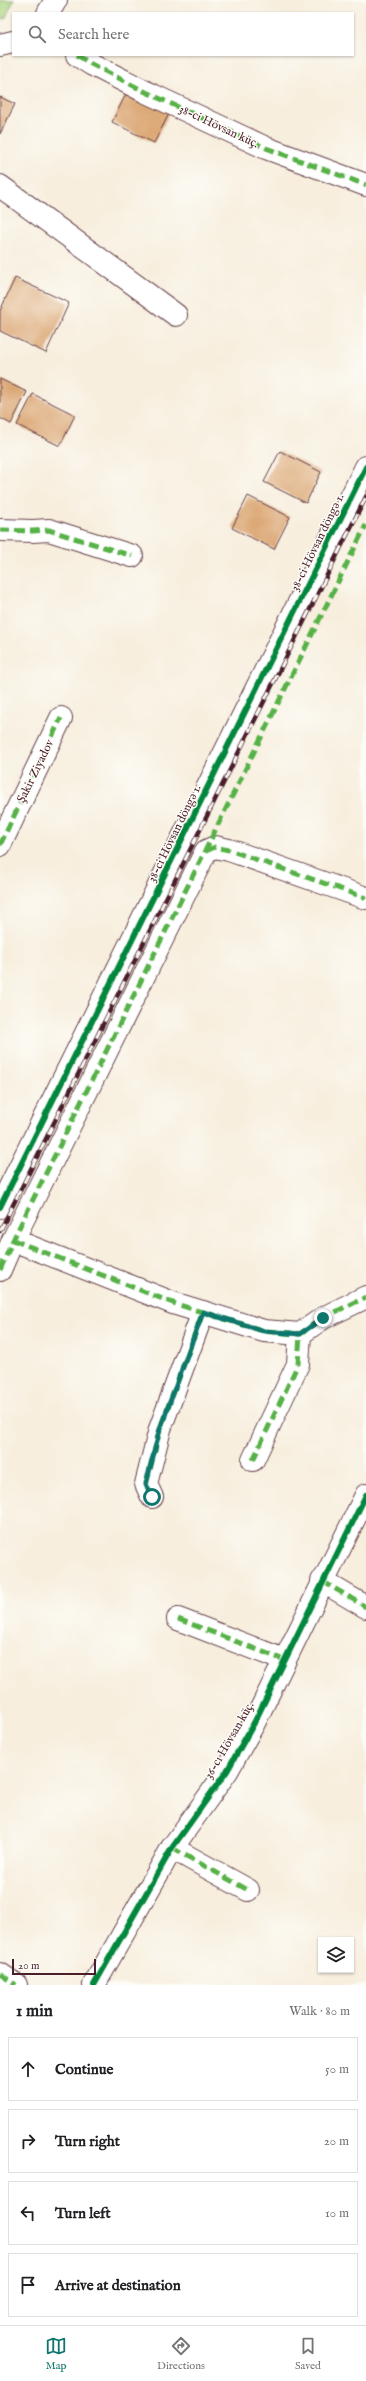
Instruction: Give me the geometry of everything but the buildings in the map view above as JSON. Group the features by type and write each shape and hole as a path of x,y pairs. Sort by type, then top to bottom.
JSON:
{"street":[{"path":"49,12 56,0"},
{"path":"0,45 12,42"},
{"name":"38-ci Hövsan küç.","path":"79,56 146,92 266,148 366,185"},
{"path":"0,186 176,315"},
{"name":"38-ci Hövsan döngə 1.","path":"0,1207 366,467"},
{"path":"0,530 49,530 132,556"},
{"name":"Şakir Ziyadov","path":"2,835 61,718"},
{"path":"0,1270 13,1240 206,851 215,847 229,850 366,898"},
{"path":"13,1240 173,1303 264,1331 300,1334 323,1318 366,1297"},
{"path":"152,1497 146,1484 160,1429 203,1312"},
{"path":"253,1460 298,1364 300,1334"},
{"name":"36-cı Hövsan küç.","path":"94,1985 172,1848 227,1770 254,1723 322,1581 366,1495"},
{"path":"322,1581 366,1607"},
{"path":"178,1619 284,1660"},
{"path":"172,1848 248,1890"},
{"path":"0,1974 16,1985"}],"green space":[{"path":"0,0 14,0 5,19 0,18"}],"railway":[{"path":"0,1231 366,497"}],"marked path":[{"path":"79,56 146,92 266,148 366,185"},
{"path":"0,1270 13,1240 366,525"},
{"path":"0,530 49,530 132,556"},
{"path":"0,845 61,718"},
{"path":"206,851 215,847 229,850 366,898"},
{"path":"13,1240 173,1303 264,1331 300,1334 323,1318 366,1297"},
{"path":"152,1497 146,1484 160,1429 203,1312"},
{"path":"253,1460 298,1364 300,1334"},
{"path":"322,1581 366,1607"},
{"path":"178,1619 284,1660"},
{"path":"172,1848 248,1890"},
{"path":"0,1974 16,1985"}],"cycle path":[{"path":"0,1207 366,467"},
{"path":"94,1985 172,1848 227,1771 254,1723 366,1495"}],"route":[{"path":"152,1497 146,1484 160,1429 203,1312 264,1331 300,1334 323,1318"}]}
